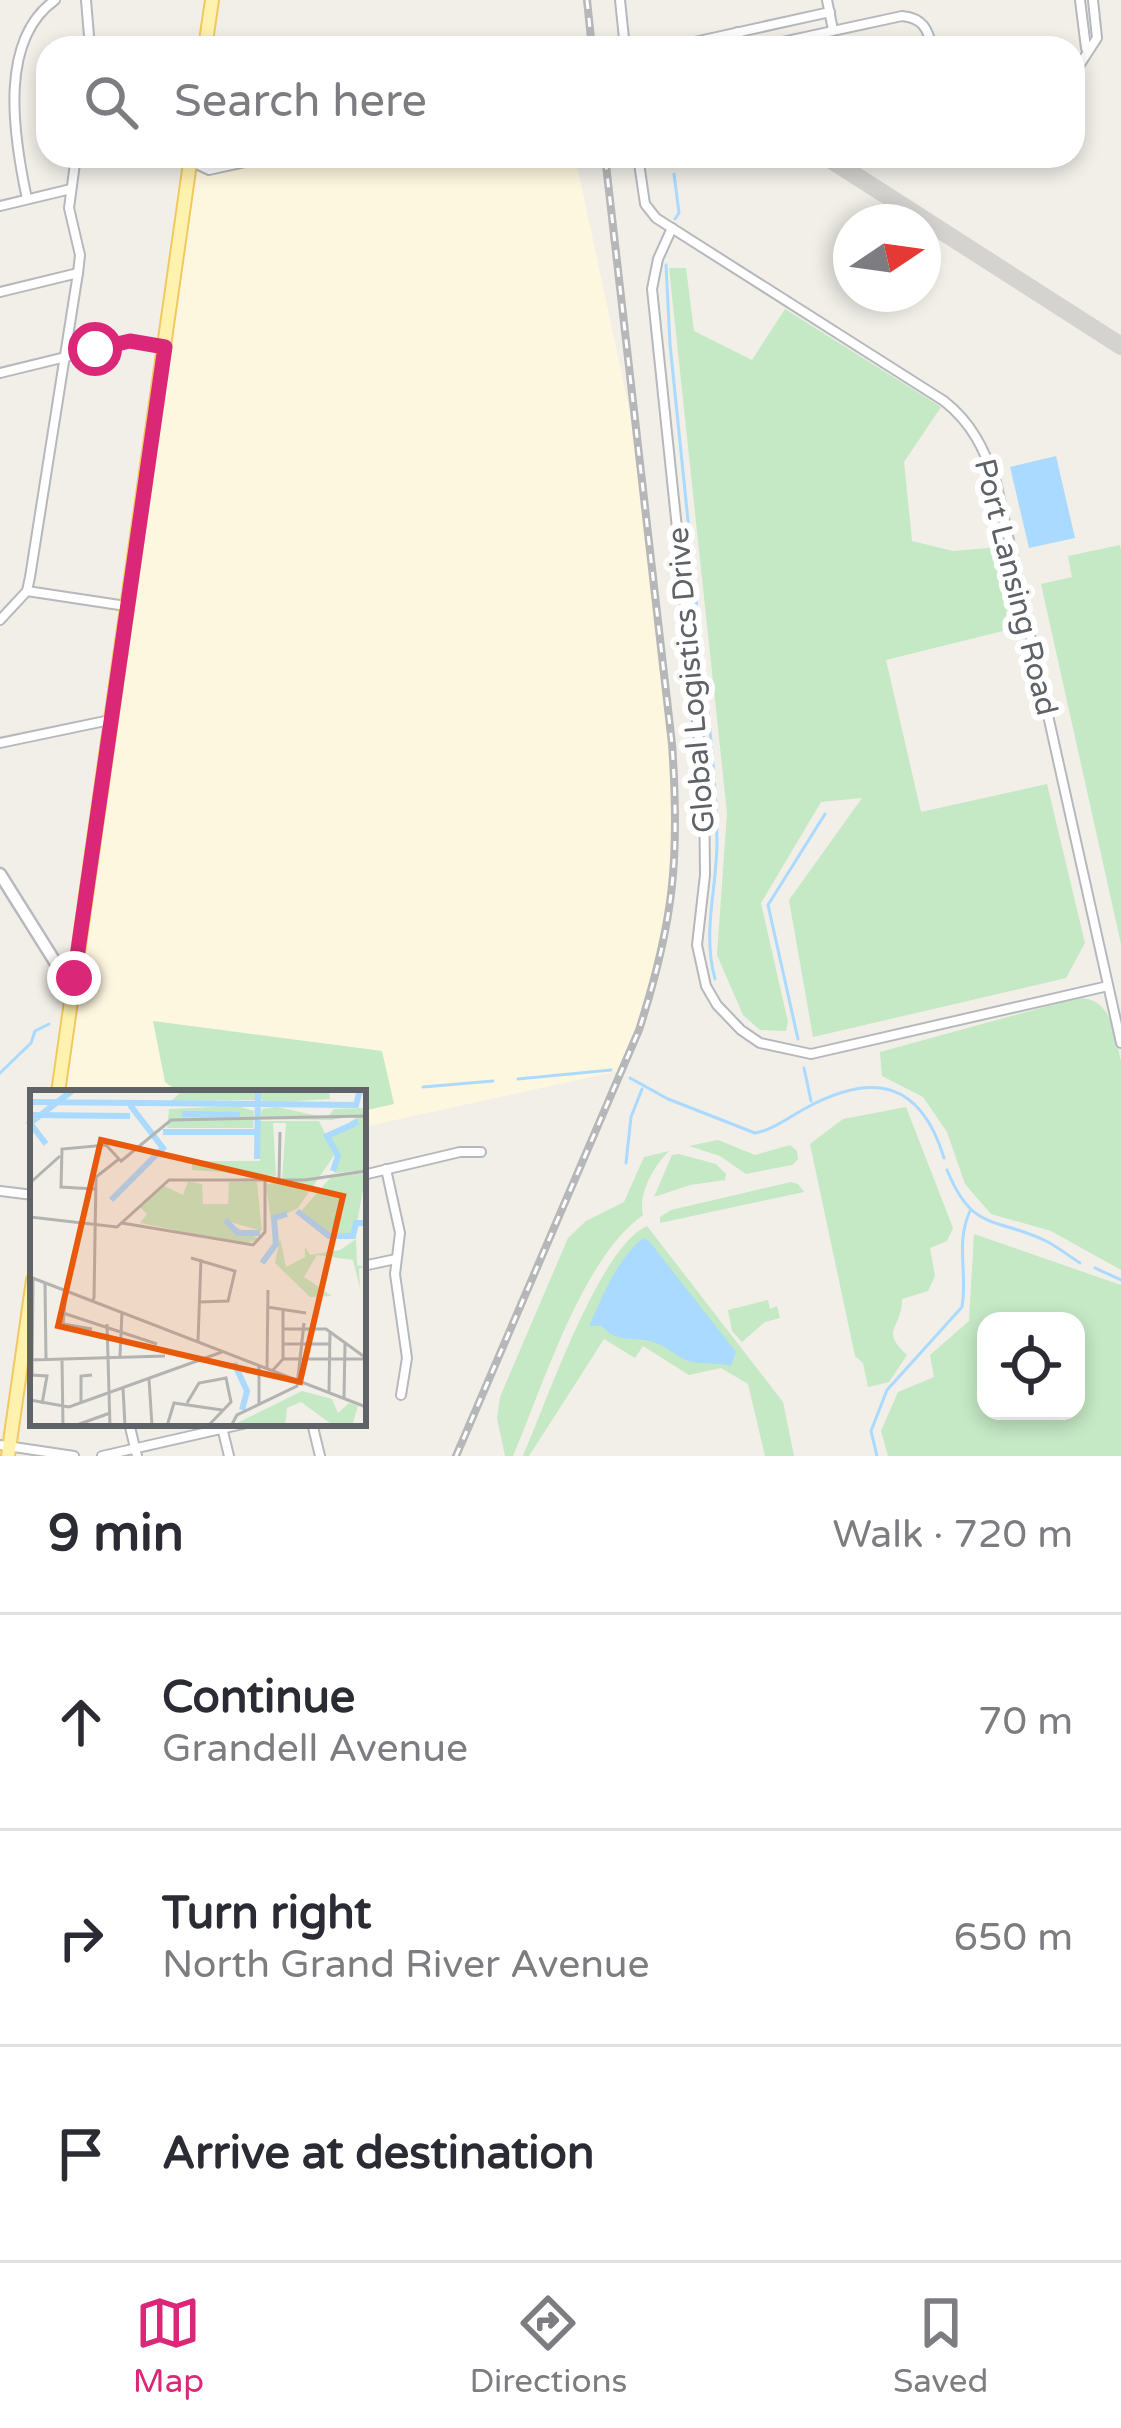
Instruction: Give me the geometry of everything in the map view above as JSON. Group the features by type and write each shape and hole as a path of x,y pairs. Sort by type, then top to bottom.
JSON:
{"main road":[{"path":"207,36 208,1"},
{"path":"58,1090 192,168"},
{"path":"6,1449 30,1303"}],"street":[{"path":"20,24 56,0"},
{"path":"86,0 89,36"},
{"path":"620,0 624,36"},
{"path":"827,0 833,30"},
{"path":"1080,0 1088,35 1085,56"},
{"path":"1085,56 1099,31 1093,0"},
{"path":"720,36 830,12"},
{"path":"807,36 910,17 927,28 929,36"},
{"path":"738,32 739,36"},
{"path":"4,95 27,200"},
{"path":"0,620 27,591 78,273 80,255 70,217 74,168"},
{"name":"Port Lansing Road","path":"640,168 644,204 672,228 944,401 979,440 995,482 1121,1043"},
{"path":"0,206 71,189"},
{"name":"Global Logistics Drive","path":"672,228 658,259 652,289 705,800 705,875 697,945 706,986 717,1005 760,1043 811,1054 1108,986"},
{"path":"0,292 78,273"},
{"path":"0,373 130,341 165,347"},
{"path":"27,591 128,606"},
{"path":"0,743 111,720"},
{"path":"0,874 57,965 74,978"},
{"path":"366,1173 481,1151"},
{"path":"386,1169 399,1223 396,1292 407,1358 401,1395"},
{"path":"0,1191 30,1195"},
{"path":"366,1265 396,1259"},
{"path":"102,1456 136,1452 222,1426 229,1456"},
{"path":"313,1426 320,1456"},
{"path":"6,1449 74,1456"}],"shaded area":[{"path":"189,168 578,168 638,450 678,826 670,921 623,1070 366,1126 366,1090 65,1090"}],"green space":[{"path":"669,268 686,268 694,331 752,360 785,309 941,407 904,462 912,541 953,551 1000,547 1018,612 1016,624 886,660 921,812 1047,784 1085,943 1066,978 813,1037 789,900 862,798 821,802 761,903 788,1022 786,1031 760,1030 743,1015 717,955 727,813"},
{"path":"1120,545 1121,944 1041,584 1072,577 1068,556"},
{"path":"1077,998 1098,1003 1104,1010 1121,1061 1121,1270 1051,1231 991,1214 965,1184 947,1132 923,1097 882,1076 880,1052"},
{"path":"153,1021 382,1051 394,1104 366,1110 366,1090 176,1090 165,1082"},
{"path":"906,1107 953,1228 947,1241 930,1248 935,1276 928,1291 902,1299 893,1334 907,1355 889,1382 868,1387 863,1363 855,1356 810,1144 843,1119"},
{"path":"718,1140 755,1155 790,1145 798,1159 792,1165 746,1174 720,1156 689,1146"},
{"path":"669,1151 648,1180 643,1215 621,1235 583,1292 513,1456 505,1456 497,1418 500,1397 568,1238 586,1221 624,1202 644,1157"},
{"path":"672,1155 716,1164 726,1174 725,1180 654,1197"},
{"path":"791,1182 804,1192 660,1223 660,1217 671,1210"},
{"path":"647,1226 783,1402 794,1456 765,1456 748,1384 721,1368 689,1375 643,1346 635,1358 604,1339 529,1456 523,1456 593,1294 629,1240"},
{"path":"974,1234 1121,1285 1121,1456 888,1456 881,1431 898,1392 934,1377 930,1355 969,1321"},
{"path":"768,1300 770,1309 777,1306 780,1318 765,1322 742,1342 732,1331 728,1310"}],"water":[{"path":"1056,456 1075,538 1029,548 1010,467"},
{"path":"643,1238 736,1352 731,1366 692,1362 656,1343 620,1338 602,1326 589,1326 618,1268"}],"waterway":[{"path":"674,174 679,213 675,219"},
{"path":"666,265 697,609"},
{"path":"699,627 716,814 710,927 715,979"},
{"path":"798,1039 768,905 825,814"},
{"path":"0,1073 31,1043 35,1031 49,1024"},
{"path":"804,1068 811,1101"},
{"path":"518,1079 611,1070"},
{"path":"630,1078 668,1099 755,1133 831,1096 873,1088 892,1091 922,1113 944,1158"},
{"path":"423,1087 493,1081"},
{"path":"626,1163 631,1117 642,1089"},
{"path":"947,1170 976,1214 1046,1241 1080,1263"},
{"path":"877,1456 871,1431 887,1390 962,1307 962,1247 970,1211"},
{"path":"1095,1268 1121,1280"}],"taxiway":[{"path":"844,168 1121,346"}],"railway":[{"path":"587,0 591,36"},
{"path":"456,1456 639,1030 672,889 672,744 606,168"}],"route":[{"path":"74,978 165,347 130,341 95,349"}]}
